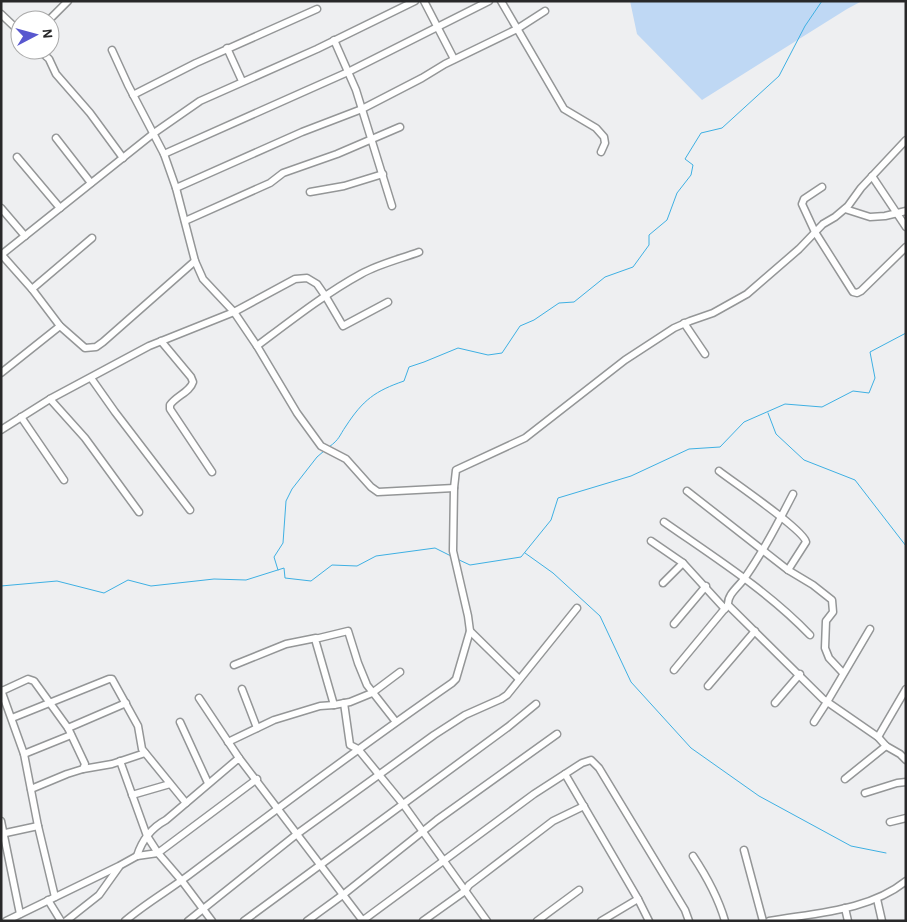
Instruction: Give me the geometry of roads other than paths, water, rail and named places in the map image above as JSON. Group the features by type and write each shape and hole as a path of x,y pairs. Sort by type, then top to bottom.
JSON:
{"street":[{"path":"59,10 68,1"},
{"path":"195,261 146,306 96,347 85,348 60,326 32,289 1,254 92,184 154,133 200,101 415,1"},
{"path":"424,1 454,60"},
{"path":"164,154 348,72 489,1"},
{"path":"501,1 564,109 601,132 605,143 601,152"},
{"path":"133,95 227,48 317,9"},
{"path":"176,188 362,108 516,29 545,11"},
{"path":"334,40 362,108 392,206"},
{"path":"227,48 242,81"},
{"path":"112,50 164,154 176,188 195,261 203,280 234,312 297,413 321,446 346,459 378,492 454,488"},
{"path":"50,60 56,74 90,113 123,158"},
{"path":"185,221 261,187 283,173 337,154 400,127"},
{"path":"56,138 92,184"},
{"path":"124,921 146,903 182,881 358,749 456,679 470,632 454,551 454,488 455,474 458,468 525,438 625,360 684,323 713,313 747,294 799,249 815,232 845,209 872,176 906,140"},
{"path":"17,157 60,208"},
{"path":"310,192 344,186 383,174"},
{"path":"872,176 906,227"},
{"path":"822,187 802,201 815,232 853,292 857,293 906,248"},
{"path":"1,208 25,236"},
{"path":"845,209 870,217 886,216 906,211"},
{"path":"32,289 92,238"},
{"path":"256,346 360,274 419,252"},
{"path":"1,430 50,399 161,341 234,312 294,279 307,278 312,280 326,296 343,326 388,302"},
{"path":"684,323 705,354"},
{"path":"1,373 60,326"},
{"path":"161,341 193,382 191,388 173,400 170,409 212,472"},
{"path":"91,378 190,510"},
{"path":"50,399 85,438 139,512"},
{"path":"21,417 64,480"},
{"path":"719,471 781,518 806,540 788,570"},
{"path":"687,491 788,570 813,585 832,600 833,612 826,621 825,648 829,658 843,673"},
{"path":"674,670 726,607 728,600 763,549 793,494"},
{"path":"664,522 744,578 793,617 810,635"},
{"path":"651,541 683,563 726,607 754,630 827,702 906,760"},
{"path":"663,583 683,563"},
{"path":"674,624 706,586"},
{"path":"188,921 298,834 380,775 465,715 501,699 577,608"},
{"path":"814,722 870,629"},
{"path":"708,686 754,630"},
{"path":"234,665 286,644 348,631 367,685 396,722"},
{"path":"470,632 519,679"},
{"path":"316,638 315,641 334,705"},
{"path":"228,742 274,720 320,706 344,703 372,693 400,672"},
{"path":"775,704 800,674"},
{"path":"61,921 52,898 24,754 1,691 32,679 68,728 85,764 83,769"},
{"path":"12,718 109,679 115,681 138,726 142,748 186,803"},
{"path":"242,689 257,728"},
{"path":"878,738 906,689"},
{"path":"199,698 239,758 363,921 534,794 586,760 596,763 642,836 685,910 689,921"},
{"path":"68,728 126,703"},
{"path":"344,703 350,745 358,749 403,804 487,921"},
{"path":"244,921 321,866 536,704"},
{"path":"180,722 208,784"},
{"path":"307,921 463,800 557,734"},
{"path":"24,754 71,735"},
{"path":"845,779 886,746"},
{"path":"30,789 67,774 112,764 145,753"},
{"path":"137,856 140,847 155,827 166,820 239,758"},
{"path":"120,761 147,836 158,853 212,921"},
{"path":"565,774 649,921"},
{"path":"6,921 137,856 158,853 257,780"},
{"path":"864,793 906,782"},
{"path":"132,795 170,784"},
{"path":"423,921 465,891 469,885 553,821 584,806"},
{"path":"890,822 906,818"},
{"path":"1,821 20,914"},
{"path":"2,833 38,826"},
{"path":"744,850 763,921"},
{"path":"693,856 708,879 726,921"},
{"path":"66,921 99,895 119,866"},
{"path":"95,878 103,889"},
{"path":"769,921 845,908 878,899 906,881"},
{"path":"537,921 579,890"},
{"path":"601,921 638,899"},
{"path":"878,899 882,921"},
{"path":"845,908 848,921"}],"waterway":[{"path":"329,447 337,439 358,409 377,393 404,381 409,367 458,348 488,355 502,353 520,326 534,320 559,303 574,302 605,277 633,267 649,245 649,235 667,220 677,193 691,175 693,165 685,159 701,133 722,128 779,76 805,26 822,1"},
{"path":"457,559 470,565 521,557 551,520 558,498 631,476 689,449 720,447 744,422 785,404 822,407 853,391 869,393 875,378 870,352 906,333"},
{"path":"768,413 776,434 804,460 855,480 906,546"},
{"path":"278,570 274,557 283,543 286,501 292,489 324,451"},
{"path":"1,586 57,581 104,593 128,580 151,586 214,579 246,580 284,568 285,578 311,581 332,565 357,566 376,556 435,548 451,556"},
{"path":"525,553 553,573 600,616 631,682 691,748 759,796 851,846 886,853"}]}
